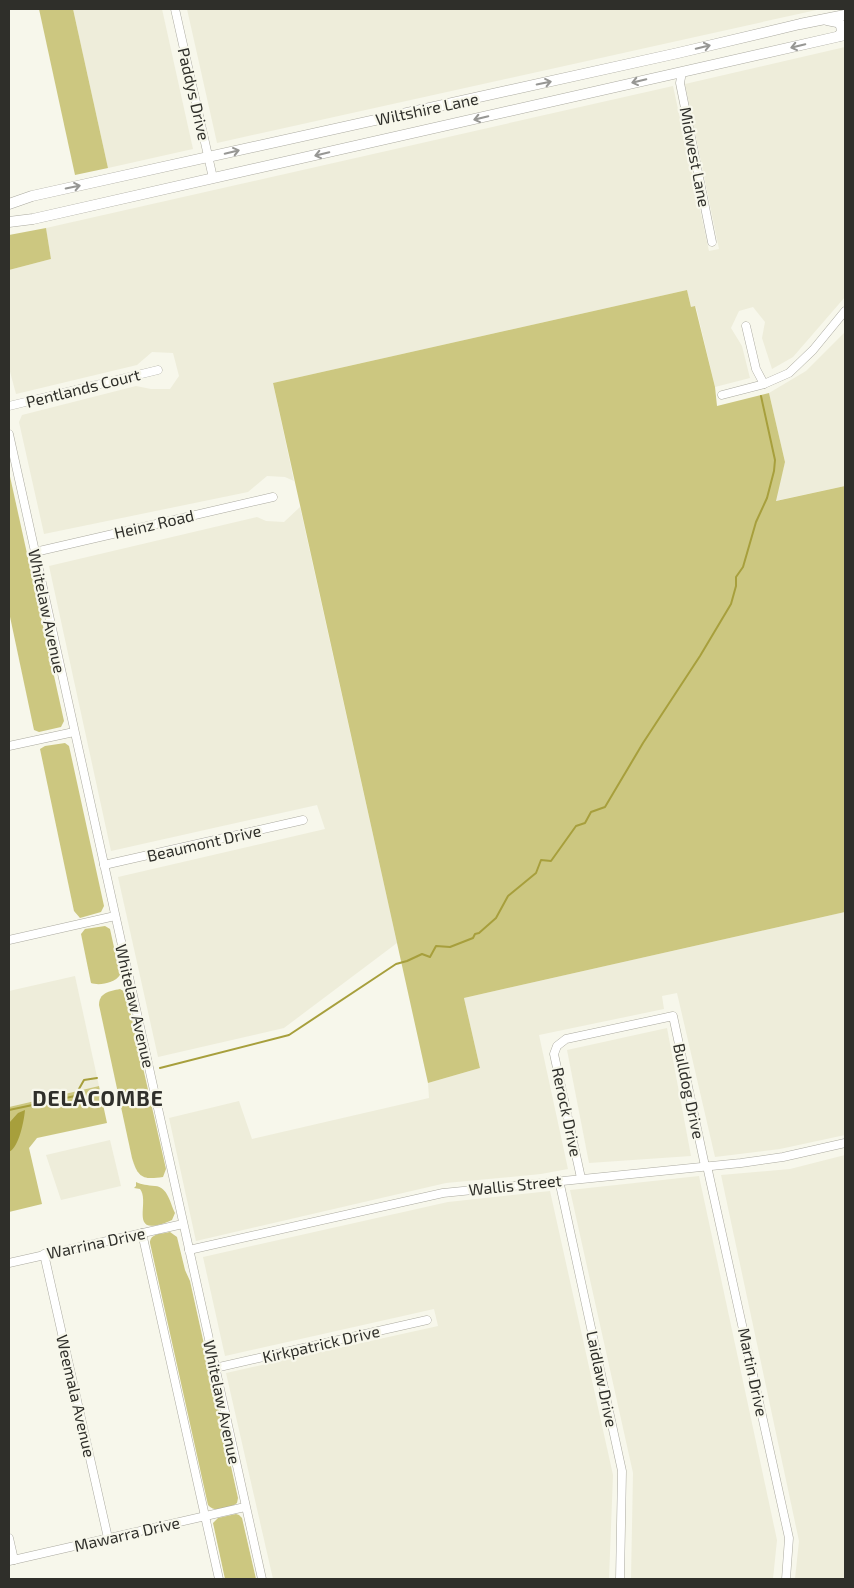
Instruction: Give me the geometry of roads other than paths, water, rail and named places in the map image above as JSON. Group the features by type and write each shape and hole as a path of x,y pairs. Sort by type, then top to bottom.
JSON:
{"main road":[{"name":"Wiltshire Lane","path":"9,204 32,196 845,15"},
{"path":"823,20 840,24 842,36"},
{"name":"Wiltshire Lane","path":"9,222 33,220 842,36"},
{"path":"678,53 682,72"}],"street":[{"name":"Paddys Drive","path":"175,9 214,178"},
{"name":"Midwest Lane","path":"682,72 680,83 712,242"},
{"path":"722,395 764,384 789,373 813,350 845,311"},
{"path":"746,326 756,369 764,384"},
{"name":"Pentlands Court","path":"9,406 158,370"},
{"name":"Whitelaw Avenue","path":"9,434 262,1579"},
{"name":"Heinz Road","path":"34,552 273,497"},
{"path":"9,746 74,732"},
{"name":"Beaumont Drive","path":"104,865 303,820"},
{"path":"9,940 115,916"},
{"name":"Bulldog Drive","path":"673,1016 706,1166"},
{"name":"Rerock Drive","path":"582,1178 554,1054 557,1046 566,1039 673,1016"},
{"name":"Wallis Street","path":"189,1250 443,1193 783,1157 845,1143"},
{"name":"Martin Drive","path":"706,1166 789,1538 786,1579"},
{"name":"Laidlaw Drive","path":"559,1180 622,1471 620,1579"},
{"name":"Warrina Drive","path":"9,1263 183,1224"},
{"path":"142,1233 219,1579"},
{"name":"Weemala Avenue","path":"44,1254 108,1538"},
{"name":"Kirkpatrick Drive","path":"215,1368 427,1320"},
{"name":"Mawarra Drive","path":"11,1560 245,1508"},
{"path":"9,1538 11,1560"}],"waterway":[{"path":"160,1068 289,1035 396,964 422,954 430,957 436,946 450,947 473,938 475,934 479,933 496,918 508,896 536,873 541,860 551,861 576,826 585,823 591,812 605,807 731,604 736,586 736,577 743,567 756,522 767,498 774,471 775,460 761,396"},
{"path":"9,1110 75,1096 84,1080 97,1078"}],"district":[{"name":"DELACOMBE","path":"98,1099"}]}
